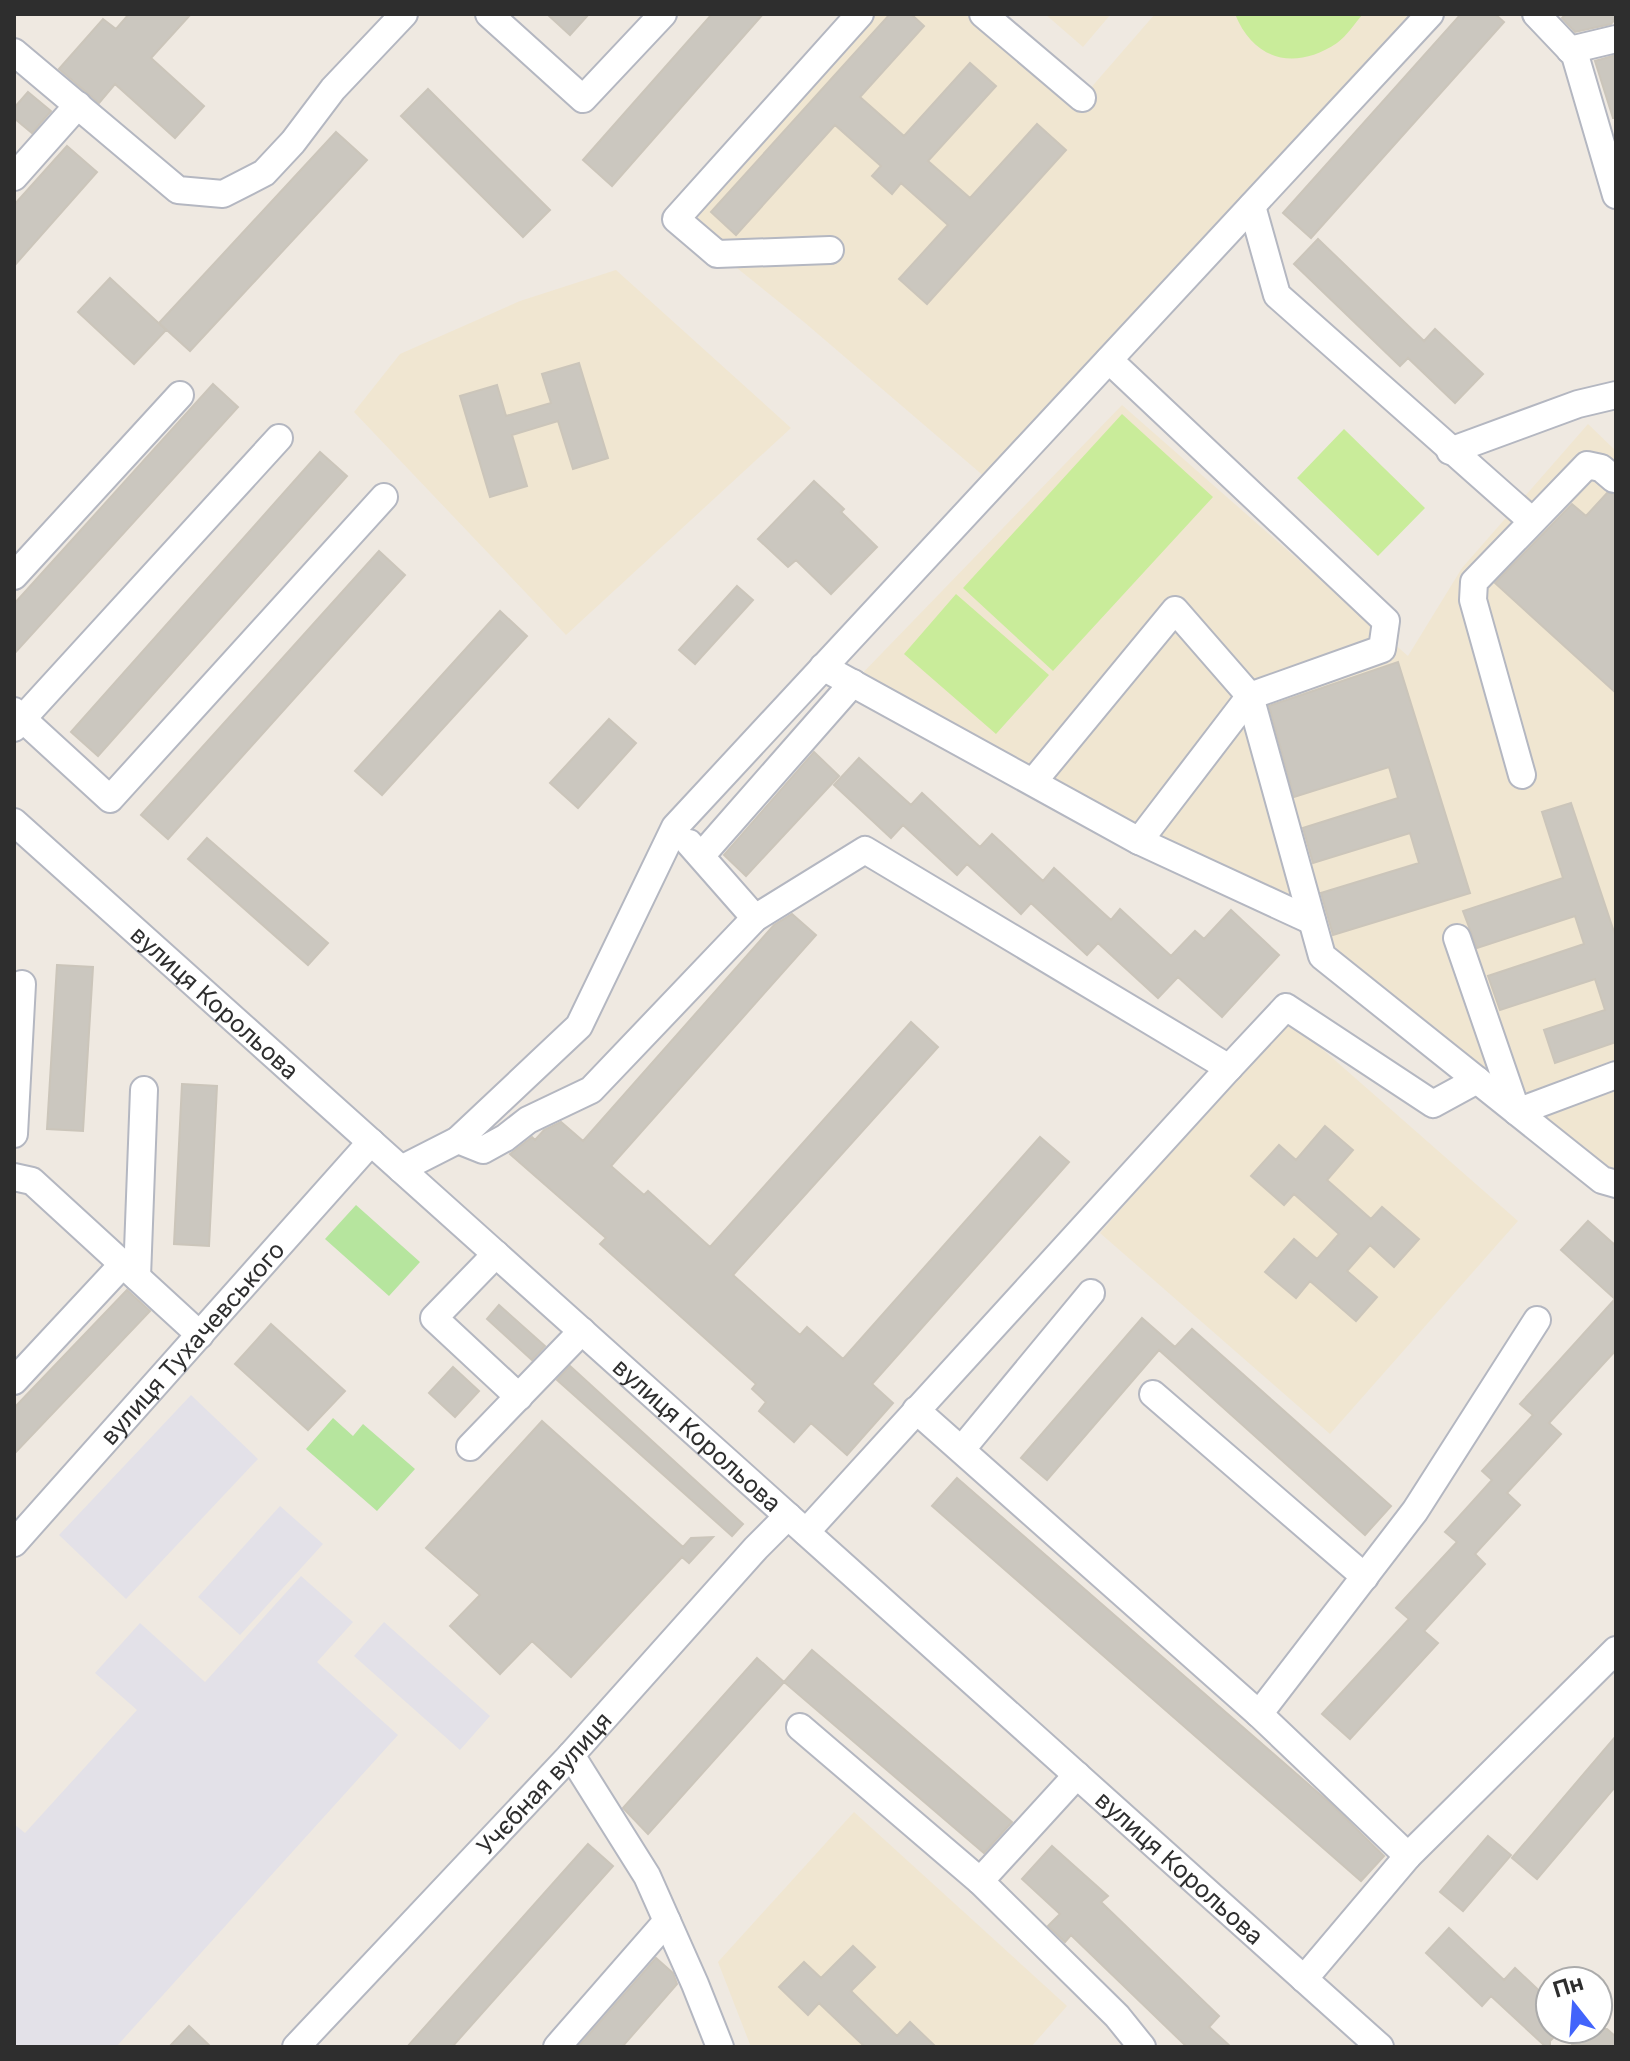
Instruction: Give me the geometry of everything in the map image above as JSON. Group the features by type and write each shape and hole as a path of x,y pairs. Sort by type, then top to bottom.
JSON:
{"street":[{"path":"14,52 178,190 223,194 264,173 293,142 333,89 404,14"},
{"path":"489,14 583,99 663,14"},
{"path":"830,250 717,254 676,219 860,14"},
{"path":"983,14 1082,98"},
{"path":"401,1169 458,1140 579,1026 675,827 1430,14"},
{"path":"1536,14 1575,55 1616,195"},
{"path":"1570,50 1616,39"},
{"path":"14,177 78,105"},
{"path":"1252,206 1277,295 1532,521"},
{"path":"1109,360 1386,621 1382,649 1250,696 1139,841"},
{"path":"14,576 180,395"},
{"path":"1450,451 1578,404 1616,395"},
{"path":"279,438 17,719 110,799 384,497"},
{"path":"1522,775 1473,600 1474,582 1587,465 1601,468 1614,479"},
{"path":"1033,782 1175,610 1250,696 1322,956 1602,1180 1616,1184"},
{"path":"823,667 1139,841 1312,921"},
{"path":"701,856 853,683"},
{"name":"вулиця Корольова","path":"14,822 1380,2047"},
{"path":"675,827 755,918"},
{"path":"458,1140 483,1150 528,1120 591,1090 755,918 865,850 1229,1068"},
{"path":"1457,938 1517,1112"},
{"path":"14,1134 22,984"},
{"name":"Учєбная вулиця","path":"296,2047 571,1755 756,1548 797,1524 916,1410 1286,1007 1433,1104 1477,1080"},
{"path":"1517,1112 1616,1075"},
{"path":"14,1381 130,1271 144,1090"},
{"name":"вулиця Тухачевського","path":"14,1543 371,1142"},
{"path":"14,1177 32,1181 200,1335"},
{"path":"496,1254 434,1318 519,1397"},
{"path":"962,1449 1091,1293"},
{"path":"1259,1714 1415,1511 1537,1320"},
{"path":"470,1447 582,1331"},
{"path":"1153,1394 1365,1577"},
{"path":"916,1410 1259,1714 1408,1856"},
{"path":"1304,1979 1408,1856 1616,1650"},
{"path":"800,1727 980,1881 1117,2016 1132,2043"},
{"path":"571,1755 647,1876 720,2047"},
{"path":"980,1881 1077,1775"},
{"path":"557,2047 667,1921"}],"shaded area":[{"path":"860,14 983,14 1082,98 1155,14 1430,14 993,484 804,322 676,219"},
{"path":"1045,14 1111,14 1083,47"},
{"path":"616,270 791,428 566,635 354,412 400,354 520,301"},
{"path":"1122,405 1408,656 1462,568 1588,424 1616,451 1616,1184 1322,956 1312,921 853,683"},
{"path":"1288,1019 1518,1221 1330,1434 1100,1233"},
{"path":"191,1395 258,1459 126,1599 59,1535"},
{"path":"280,1506 323,1544 240,1635 198,1597"},
{"path":"301,1576 353,1622 317,1662 398,1735 116,2047 14,2047 14,1824 25,1833 137,1710 95,1673 140,1623 205,1682"},
{"path":"384,1622 490,1716 460,1750 354,1656"},
{"path":"854,1812 1067,2006 1031,2047 751,2047 718,1962"}],"green space":[{"path":"1235,14 1363,14 1337,43 1321,52 1291,59 1277,57 1253,42"},
{"path":"1122,414 1213,497 1053,671 963,588"},
{"path":"1344,429 1425,508 1378,556 1297,478"},
{"path":"956,594 1049,675 996,734 904,654"},
{"path":"356,1205 420,1262 389,1296 325,1239"},
{"path":"333,1418 353,1436 363,1424 415,1469 377,1511 306,1449"}],"building":[{"path":"129,14 191,14 151,58 204,106 175,138 115,84 99,103 59,69 103,19 116,29"},
{"path":"547,14 589,14 570,35"},
{"path":"712,14 763,14 612,186 583,160"},
{"path":"890,14 911,14 924,26 860,97 904,136 970,63 996,86 928,161 970,198 1037,124 1066,150 927,304 899,279 948,225 901,183 892,194 872,176 881,166 835,125 736,235 711,212"},
{"path":"1461,14 1495,14 1504,22 1311,238 1283,213"},
{"path":"1566,14 1616,14 1616,18 1611,24 1575,32 1562,18"},
{"path":"1616,55 1616,118 1613,118 1595,61"},
{"path":"428,89 550,210 523,237 401,116"},
{"path":"28,92 51,111 32,133 14,118 14,108"},
{"path":"336,132 367,160 190,351 159,323"},
{"path":"67,146 97,172 14,266 14,205"},
{"path":"1318,239 1424,341 1435,329 1483,374 1455,403 1408,358 1400,366 1294,264"},
{"path":"110,278 166,330 134,364 78,312"},
{"path":"579,363 608,458 573,469 558,421 512,435 527,486 490,497 460,396 497,385 506,416 551,403 542,374"},
{"path":"213,384 238,407 14,654 14,604"},
{"path":"320,452 347,476 98,756 71,732"},
{"path":"814,481 877,547 831,594 796,560 788,567 758,539"},
{"path":"1607,493 1616,494 1616,693 1495,583 1572,504 1586,516"},
{"path":"379,551 405,575 168,839 141,815"},
{"path":"737,586 753,600 695,664 679,650"},
{"path":"500,611 527,636 382,795 355,771"},
{"path":"1398,662 1470,893 1333,935 1321,893 1419,863 1410,833 1313,863 1303,828 1398,798 1389,767 1294,797 1269,706"},
{"path":"609,719 636,743 578,808 550,783"},
{"path":"814,752 839,776 746,876 724,855"},
{"path":"859,758 911,805 922,793 980,847 992,834 1043,881 1054,868 1111,920 1120,909 1171,956 1195,931 1204,939 1231,910 1279,955 1222,1017 1178,977 1158,998 1098,943 1087,955 1031,903 1021,914 967,864 957,875 903,825 891,838 834,785"},
{"path":"1571,803 1616,938 1616,1042 1555,1063 1544,1030 1605,1010 1595,979 1500,1010 1488,976 1584,944 1575,916 1477,948 1463,911 1563,878 1542,812"},
{"path":"207,838 328,943 308,965 188,859"},
{"path":"792,914 816,935 611,1166 644,1195 648,1191 710,1247 911,1022 938,1047 733,1275 800,1335 807,1327 843,1359 1040,1137 1069,1162 872,1384 893,1403 847,1455 811,1423 794,1442 759,1411 766,1402 752,1389 756,1384 600,1244 606,1238 510,1154 532,1137 535,1140 544,1130 561,1122 583,1141 774,925"},
{"path":"57,965 93,967 83,1131 47,1129"},
{"path":"182,1084 217,1086 209,1246 174,1244"},
{"path":"1325,1126 1353,1150 1327,1180 1371,1219 1382,1207 1419,1239 1394,1267 1370,1245 1347,1271 1377,1297 1356,1321 1310,1281 1296,1298 1265,1272 1294,1239 1317,1259 1339,1234 1294,1194 1284,1205 1251,1176 1279,1145 1296,1160"},
{"path":"1588,1221 1616,1246 1616,1350 1549,1423 1561,1434 1507,1493 1520,1505 1475,1554 1485,1564 1424,1631 1438,1643 1350,1739 1322,1714 1409,1619 1396,1608 1457,1542 1445,1532 1492,1480 1482,1471 1533,1415 1520,1404 1615,1299 1561,1250"},
{"path":"127,1290 150,1311 14,1454 14,1408"},
{"path":"499,1305 545,1346 532,1360 487,1319"},
{"path":"1142,1318 1175,1347 1192,1329 1391,1506 1365,1535 1159,1350 1047,1480 1021,1458"},
{"path":"271,1324 345,1391 308,1430 235,1364"},
{"path":"570,1366 743,1524 732,1536 557,1380"},
{"path":"453,1367 479,1391 455,1417 429,1393"},
{"path":"542,1421 683,1547 691,1538 713,1537 689,1563 682,1557 571,1677 532,1641 500,1674 450,1626 480,1595 426,1548"},
{"path":"957,1478 1331,1804 1384,1856 1361,1881 932,1506"},
{"path":"812,1650 1012,1822 984,1853 784,1682"},
{"path":"757,1658 784,1682 648,1834 623,1808"},
{"path":"1616,1736 1616,1786 1537,1879 1512,1858"},
{"path":"1488,1836 1511,1855 1463,1911 1440,1892"},
{"path":"588,1844 613,1866 452,2047 407,2047"},
{"path":"1052,1846 1108,1896 1101,1902 1219,2016 1209,2027 1231,2047 1187,2047 1071,1935 1065,1942 1048,1926 1060,1914 1022,1879"},
{"path":"1449,1928 1504,1980 1515,1968 1534,1986 1534,2036 1491,1996 1482,2006 1426,1953"},
{"path":"853,1946 875,1967 851,1991 897,2036 910,2022 936,2047 865,2047 819,2003 808,2015 779,1987 804,1962 821,1978"},
{"path":"656,1958 673,1973 677,1984 622,2047 578,2047"},
{"path":"189,2026 211,2047 169,2047"},
{"path":"1614,2035 1616,2037 1616,2047 1573,2045 1614,2045"}]}
